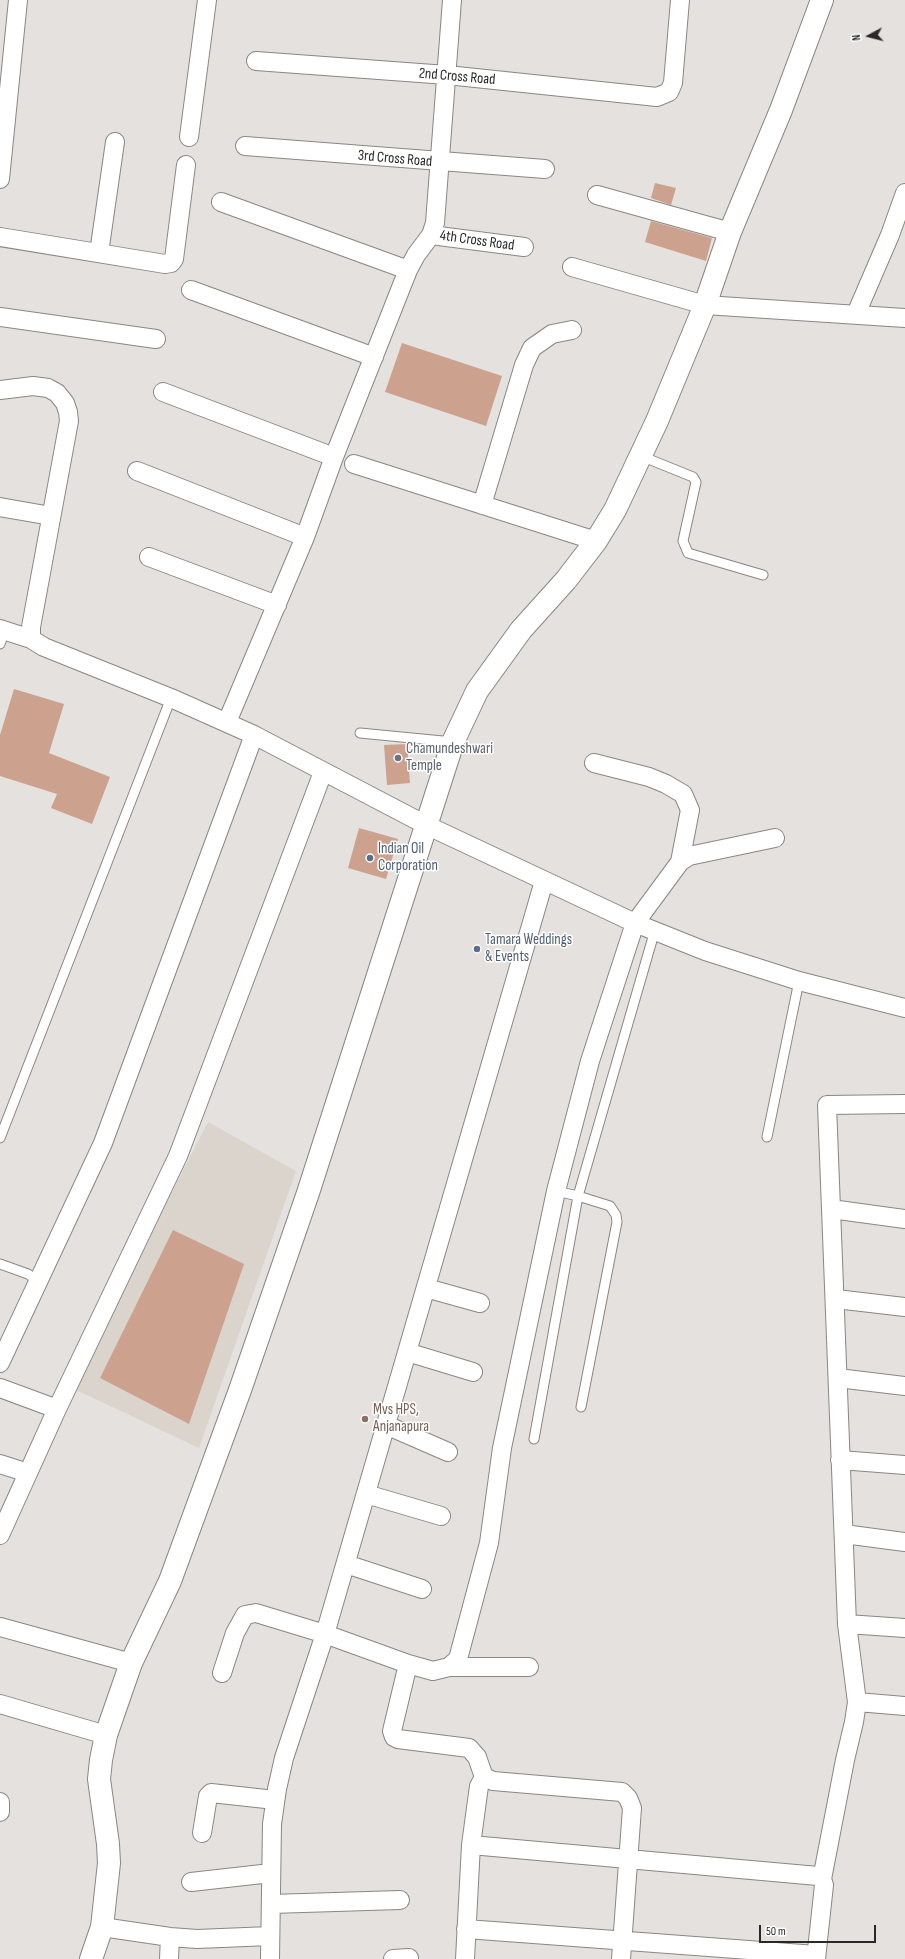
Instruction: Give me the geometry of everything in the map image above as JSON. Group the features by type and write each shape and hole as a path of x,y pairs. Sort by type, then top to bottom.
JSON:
{"street":[{"path":"0,179 4,108 18,0"},
{"path":"188,137 207,0"},
{"path":"227,722 305,537 334,457 408,270 416,255 431,234 435,222 452,0"},
{"name":"2nd Cross Road","path":"256,61 447,75 657,97 669,92 673,83 680,0"},
{"path":"91,1959 102,1927 107,1886 108,1844 99,1779 106,1736 131,1663 170,1581 240,1390 308,1193 453,742 477,691 522,630 566,580 596,541 615,510 641,456 705,304 730,232 781,110 822,0"},
{"path":"98,253 115,142"},
{"name":"3rd Cross Road","path":"246,146 545,170"},
{"path":"0,237 164,264 171,263 174,259 186,165"},
{"path":"856,314 897,236 905,193"},
{"path":"597,195 730,232"},
{"path":"221,202 408,270"},
{"name":"4th Cross Road","path":"431,234 524,248"},
{"path":"572,267 705,304 905,318"},
{"path":"191,290 374,357"},
{"path":"0,317 156,340"},
{"path":"482,505 524,364 532,348 552,334 572,330"},
{"path":"0,390 33,386 48,388 57,393 65,402 68,412 69,421 30,627 31,639"},
{"path":"163,392 334,457"},
{"path":"354,464 596,541"},
{"path":"137,472 305,537"},
{"path":"0,507 51,516"},
{"path":"149,557 277,605"},
{"path":"2,634 31,639 44,647 227,722 426,825 635,923 706,951 799,981 905,1008"},
{"path":"0,1363 102,1143 254,735"},
{"path":"594,763 649,777 666,784 683,794 690,810 680,862"},
{"path":"0,1535 57,1409 178,1156 322,772"},
{"path":"449,1667 458,1659 489,1544 502,1448 556,1191 590,1061 635,923 680,862 689,856 775,838"},
{"path":"270,1959 272,1824 275,1800 284,1758 325,1634 346,1564 544,881"},
{"path":"466,1929 816,1957 824,1885 822,1879 857,1702 847,1624 840,1460 836,1299 827,1105 905,1104"},
{"path":"831,1209 905,1219"},
{"path":"426,1288 480,1303"},
{"path":"836,1299 905,1307"},
{"path":"407,1352 473,1372"},
{"path":"838,1378 905,1386"},
{"path":"0,1388 57,1409"},
{"path":"386,1426 448,1452"},
{"path":"840,1460 905,1465"},
{"path":"0,1464 28,1473"},
{"path":"366,1494 441,1516"},
{"path":"844,1534 905,1542"},
{"path":"346,1564 422,1589"},
{"path":"222,1673 235,1633 245,1615 256,1613 325,1634 408,1664 433,1671 449,1667 529,1667"},
{"path":"847,1624 905,1628"},
{"path":"0,1626 131,1663"},
{"path":"408,1664 392,1731 394,1737 398,1739 469,1748 477,1757 484,1777 493,1781 622,1792 628,1798 632,1808 621,1959"},
{"path":"857,1702 905,1706"},
{"path":"0,1704 106,1736"},
{"path":"466,1959 466,1929 472,1845 479,1786 484,1777"},
{"path":"202,1833 208,1796 211,1794 275,1800"},
{"path":"0,1802 0,1812"},
{"path":"472,1845 818,1876 822,1879"},
{"path":"191,1882 271,1873"},
{"path":"271,1904 400,1900"},
{"path":"102,1927 170,1937 197,1939 270,1936"},
{"path":"169,1959 170,1937"}],"lane":[{"path":"641,456 693,477 696,482 683,541 688,553 763,575"},
{"path":"0,1138 171,698"},
{"path":"360,733 453,742"},
{"path":"534,1439 578,1196 655,930"},
{"path":"767,1137 799,981"},
{"path":"556,1191 610,1206 616,1215 617,1222 581,1407"},
{"path":"0,1264 28,1274 38,1281"}],"shaded area":[{"path":"208,1122 296,1171 199,1448 72,1388"}],"building":[{"path":"655,183 676,188 671,205 651,198"},
{"path":"651,221 712,238 706,261 645,242"},
{"path":"402,343 502,376 486,426 385,392"},
{"path":"14,689 64,704 49,753 110,777 92,824 51,808 57,794 0,776 0,735"},
{"path":"407,744 410,783 387,785 384,745"},
{"path":"359,828 398,839 386,879 348,868"},
{"path":"173,1230 244,1264 189,1424 100,1378"}],"place":[{"name":"Chamundeshwari Temple","path":"398,758"},
{"name":"Indian Oil Corporation","path":"370,858"},
{"name":"Tamara Weddings & Events","path":"477,949"},
{"name":"Mvs HPS, Anjanapura","path":"365,1419"}]}
